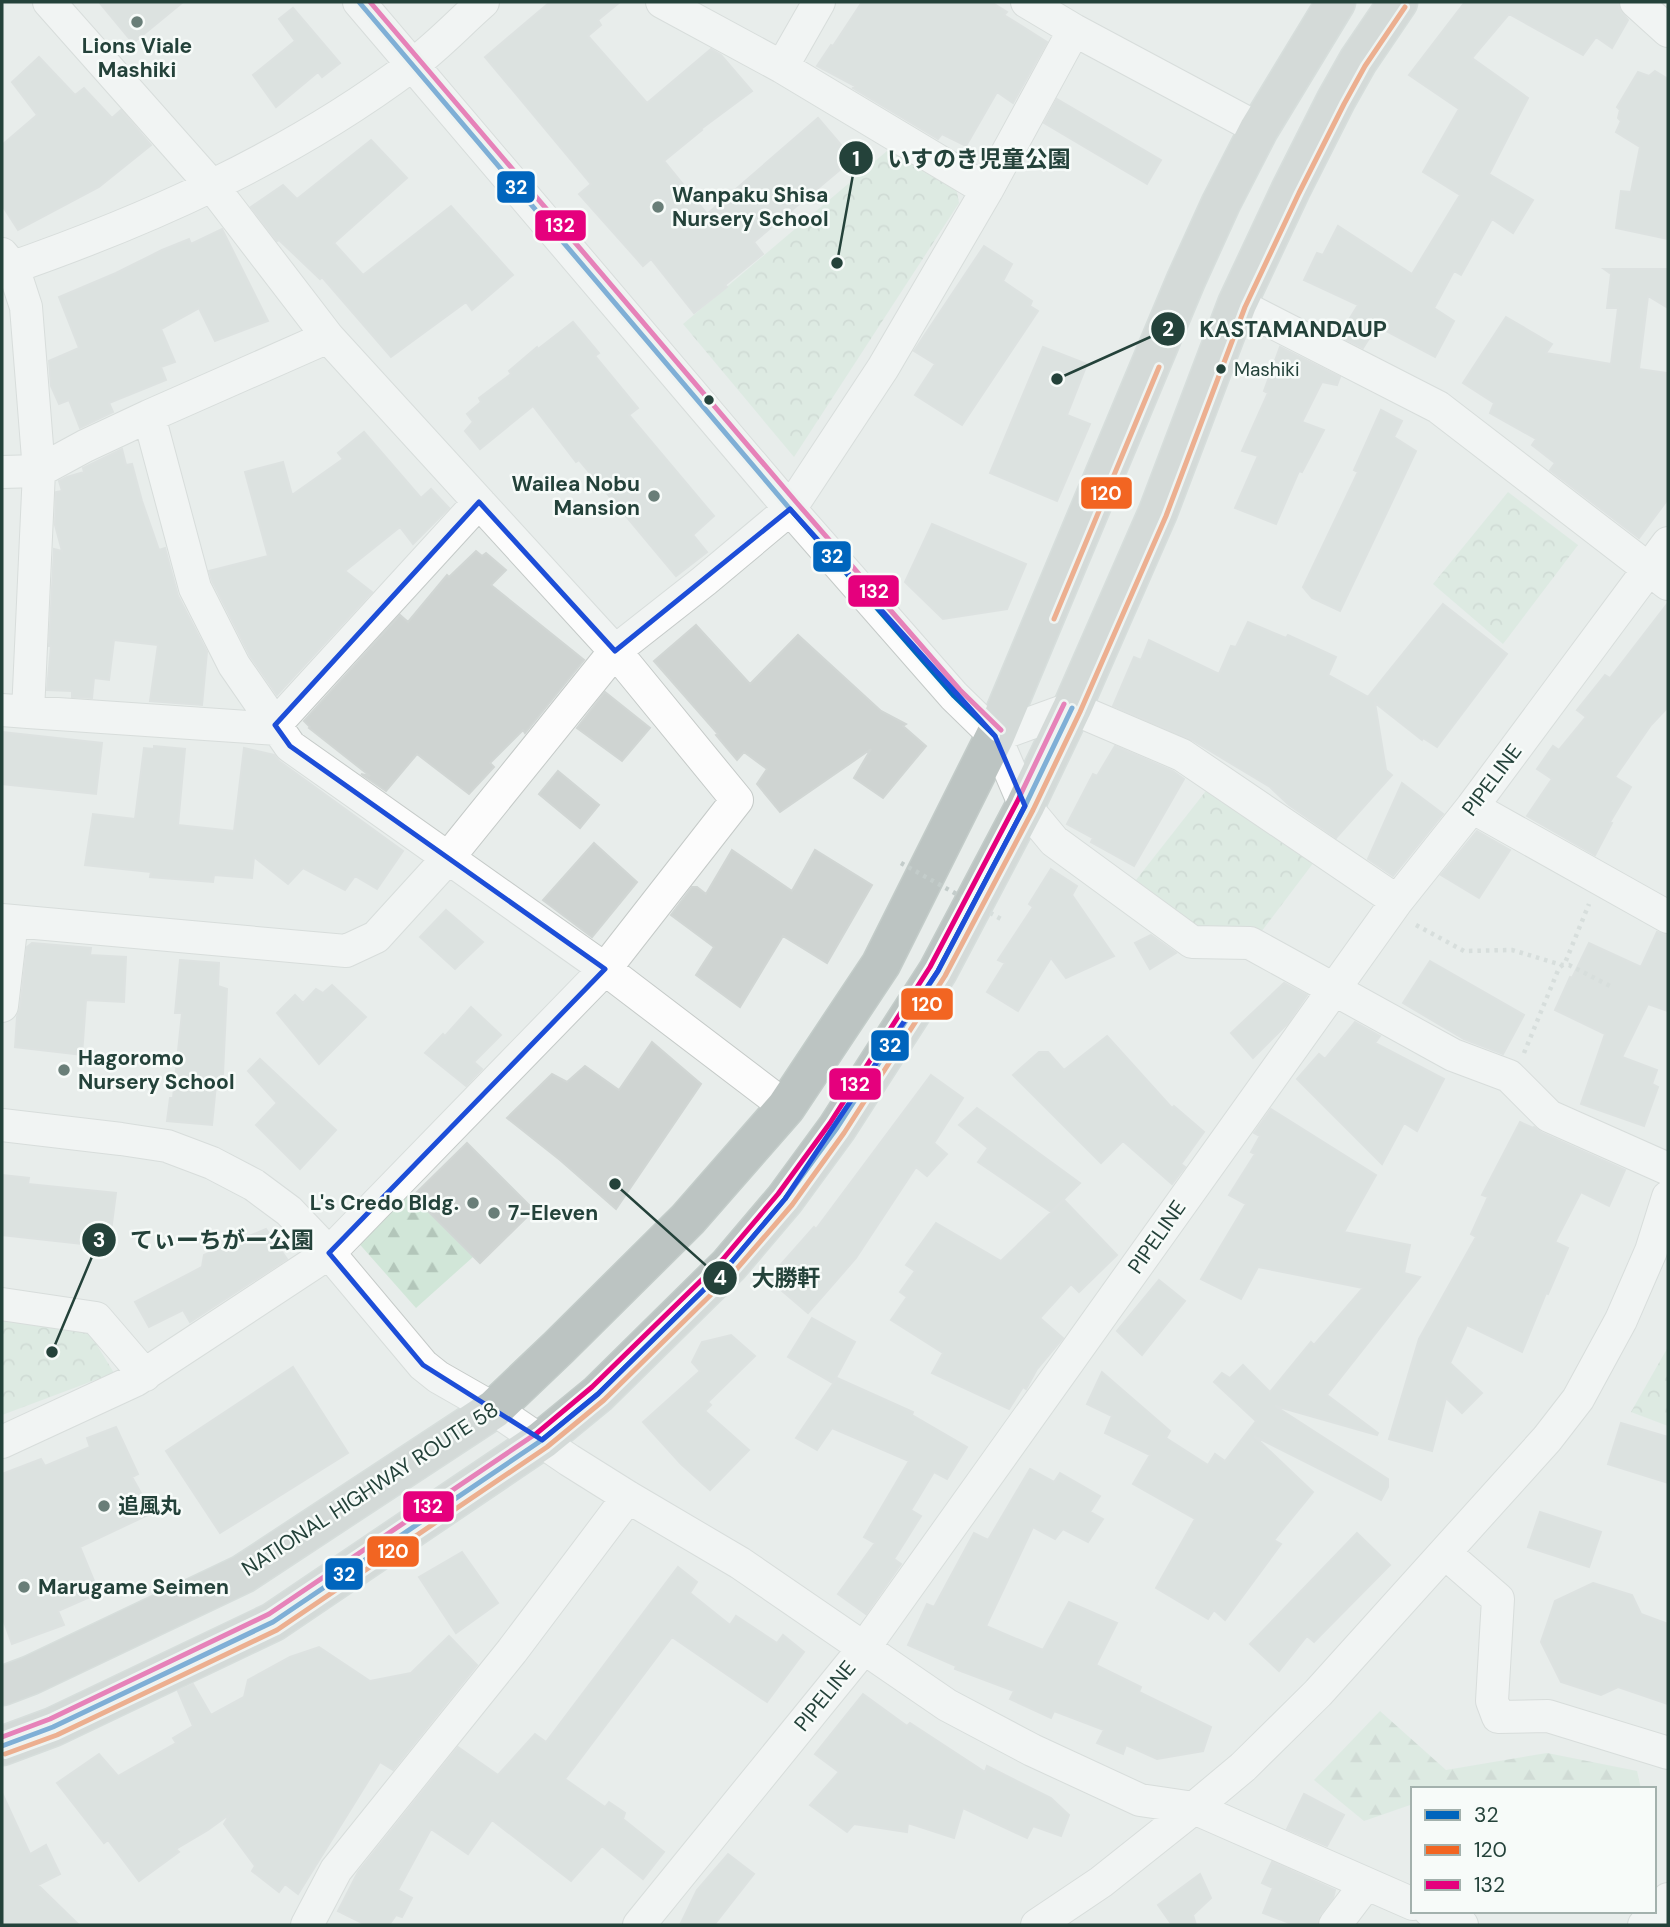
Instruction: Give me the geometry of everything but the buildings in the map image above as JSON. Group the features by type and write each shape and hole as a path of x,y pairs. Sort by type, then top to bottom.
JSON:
{"highway":[{"name":"NATIONAL HIGHWAY ROUTE 58","path":"2,1686 31,1675 243,1574 494,1409 688,1219 786,1107 881,964 995,736 1186,280 1221,203 1259,129 1336,2"},
{"path":"2,1746 53,1727 273,1622 542,1440 598,1394 729,1265 785,1199 837,1128 938,971 1025,806 1072,708 1158,512 1237,304 1336,100 1358,61 1398,2"}],"street":[{"path":"2,1442 145,1375 329,1254 605,969 737,800 615,652 328,337 213,187 49,2"},
{"path":"359,2 790,509 946,687 995,736 1025,806 1054,841 1192,942 1250,943 1453,1055 1509,1076 1549,1116 1668,1169"},
{"path":"277,727 15,711 39,471 26,307 5,264 123,226 213,187 347,110 413,65 483,2"},
{"path":"662,2 782,67 987,190"},
{"path":"782,67 819,2"},
{"path":"1027,2 1259,129"},
{"path":"1636,2 1668,31"},
{"path":"2,1006 7,920 346,951 376,937 448,858 615,652 790,509 883,368 987,190 1074,30"},
{"path":"1237,304 1438,407 1659,578"},
{"path":"2,472 39,471 149,416 328,337"},
{"path":"149,416 195,588 234,666 290,746 605,969 786,1107"},
{"path":"277,727 480,502"},
{"name":"PIPELINE","path":"639,1925 864,1648 1394,906 1659,578 1668,544"},
{"path":"995,736 1072,708 1182,755 1394,906"},
{"path":"1472,807 1668,917"},
{"path":"2,1125 167,1146 212,1163 254,1185 289,1211 329,1254 422,1365 628,1497 740,1563 947,1705 1032,1750 1140,1800 1194,1808 1411,1903"},
{"path":"1037,1925 1101,1882 1194,1808 1283,1730 1547,1439 1578,1399 1621,1320 1651,1251 1668,1197"},
{"path":"2,1304 96,1318 145,1375"},
{"path":"307,1925 336,1870 512,1651 628,1497"},
{"path":"1445,1553 1498,1599 1492,1701 1498,1717 1548,1716 1668,1753"},
{"path":"1335,1925 1366,1884"},
{"path":"1656,1912 1668,1899"},
{"path":"1435,1913 1462,1925"}],"path":[{"path":"901,863 1001,919"},
{"path":"1509,1076 1517,1070 1600,879"},
{"path":"1394,906 1464,951 1512,950 1569,965 1610,986"}],"highlighted area":[{"path":"479,502 615,651 790,509 995,736 1025,806 938,971 785,1199 729,1265 598,1394 542,1440 423,1365 329,1253 605,969 290,746 275,725"}],"green space":[{"path":"894,145 955,182 959,203 794,457 683,324"},
{"path":"1508,492 1578,545 1503,644 1433,584"},
{"path":"1209,787 1314,862 1258,936 1198,928 1136,880"},
{"path":"406,1188 473,1257 416,1308 355,1239"},
{"path":"2,1321 89,1332 114,1373 2,1415"},
{"path":"1668,1347 1668,1426 1631,1412"},
{"path":"1380,1711 1446,1770 1547,1753 1637,1771 1641,1787 1411,1787 1411,1805 1364,1821 1314,1780"}],"transit line":[{"name":"32","path":"359,2 790,509 954,696 995,736"},
{"name":"132","path":"370,2 797,503 960,690 1001,730"},
{"name":"120","path":"5,1754 57,1735 277,1630 547,1447 604,1400 735,1271 792,1205 844,1133 945,976 1033,810 1080,712 1166,516 1245,307 1344,104 1365,66 1405,7"},
{"name":"120","path":"1054,619 1159,367"},
{"name":"132","path":"2,1737 50,1719 269,1614 537,1433 592,1387 723,1259 778,1194 830,1123 930,967 1017,802 1064,704"},
{"name":"32","path":"2,1746 53,1727 273,1622 542,1440 598,1394 729,1265 785,1199 837,1128 938,971 1025,806 1072,708"}],"place":[{"name":"Lions Viale Mashiki","path":"137,22"},
{"name":"Wanpaku Shisa Nursery School","path":"658,207"},
{"name":"いすのき児童公園","path":"837,263"},
{"name":"Mashiki","path":"1221,369"},
{"name":"KASTAMANDAUP","path":"1057,379"},
{"name":"Wailea Nobu Mansion","path":"654,496"},
{"name":"Hagoromo Nursery School","path":"64,1070"},
{"name":"大勝軒","path":"615,1184"},
{"name":"L's Credo Bldg.","path":"473,1203"},
{"name":"7-Eleven","path":"494,1213"},
{"name":"てぃーちがー公園","path":"52,1352"},
{"name":"追風丸","path":"104,1506"},
{"name":"Marugame Seimen","path":"24,1587"}]}
